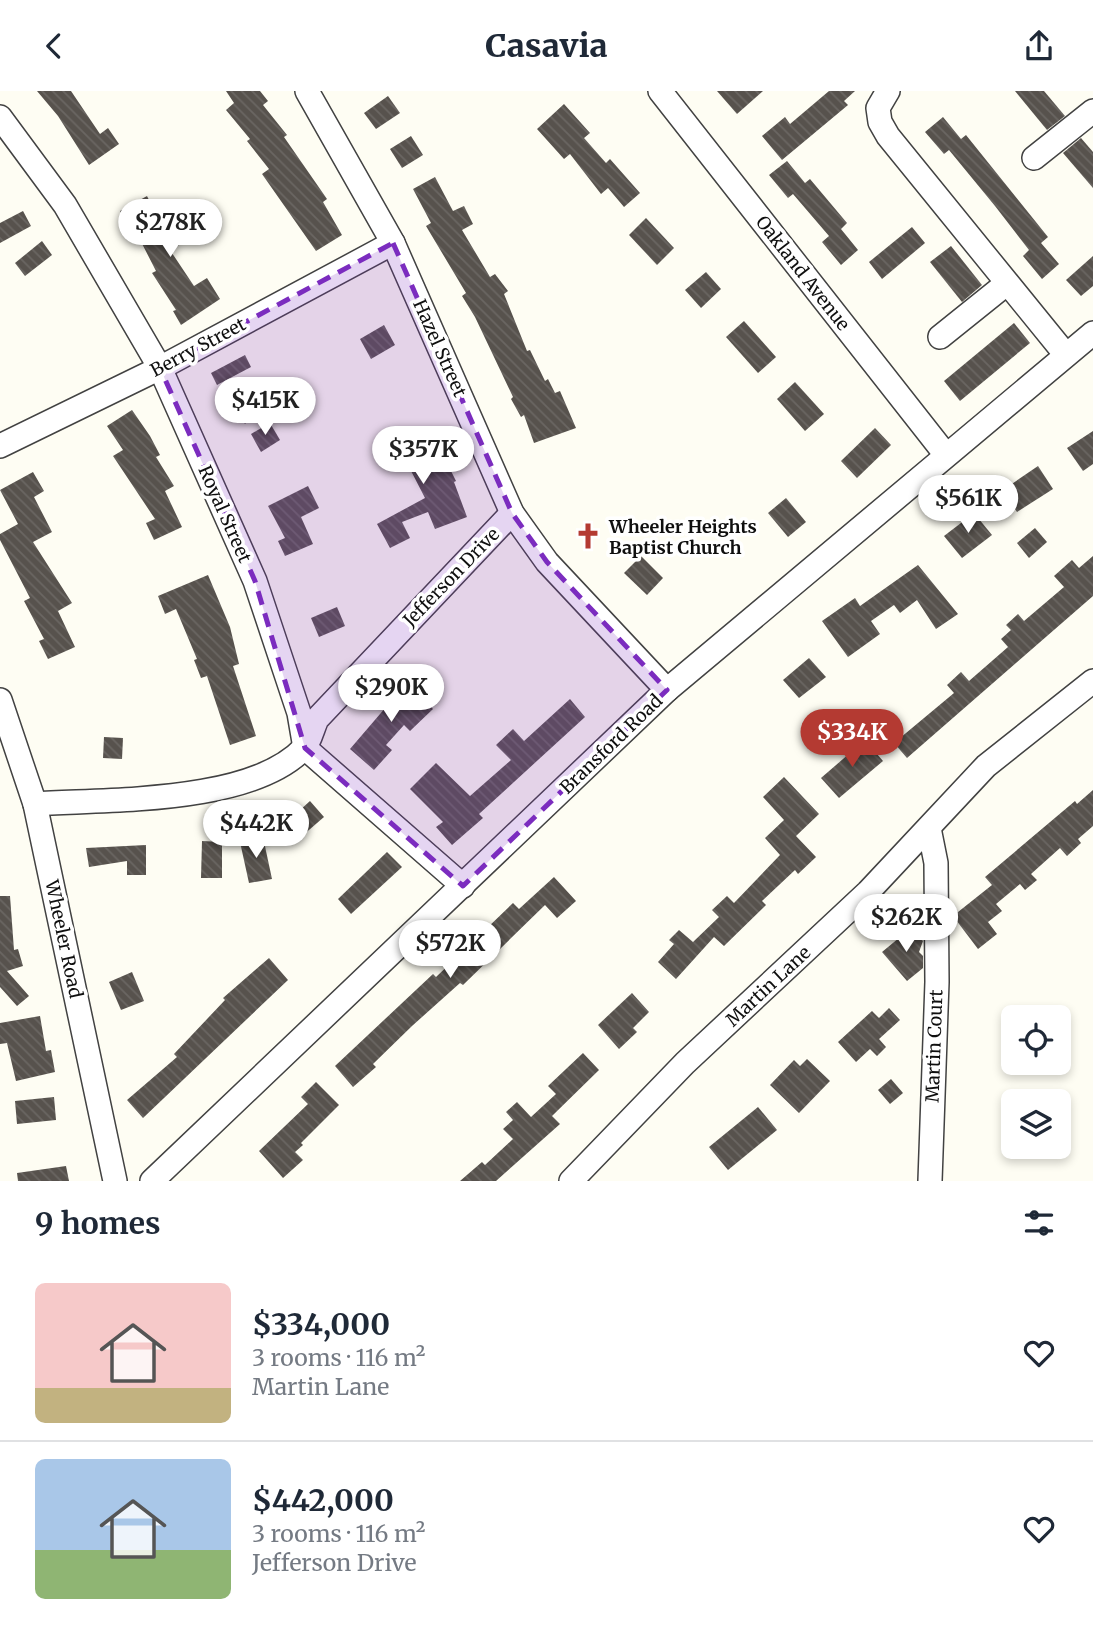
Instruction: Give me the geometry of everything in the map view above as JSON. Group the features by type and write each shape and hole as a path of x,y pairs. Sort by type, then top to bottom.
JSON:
{"street":[{"name":"Hazel Street","path":"307,91 393,243 512,513 547,562 667,690"},
{"name":"Oakland Avenue","path":"660,91 946,455"},
{"path":"888,91 878,108 880,122 888,136 1066,355"},
{"path":"1034,158 1093,111"},
{"name":"Royal Street","path":"0,117 65,205 160,367 255,582 299,713 305,748"},
{"name":"Berry Street","path":"0,446 160,367 393,243"},
{"path":"940,337 1006,283"},
{"name":"Bransford Road","path":"152,1181 667,690 1093,333"},
{"name":"Jefferson Drive","path":"305,748 317,719 512,513"},
{"name":"Martin Lane","path":"570,1181 685,1063 894,864 986,766 1093,681"},
{"name":"Wheeler Road","path":"0,700 35,804 115,1181"},
{"path":"35,804 205,793 257,779 305,748 463,886"},
{"name":"Martin Court","path":"929,828 936,863 937,982 930,1181"},
{"path":"894,864 912,869 923,877 936,895"}],"highlighted area":[{"path":"393,243 512,513 547,562 667,690 463,886 305,748 255,581 160,368"}],"building":[{"path":"37,91 71,91 100,134 108,128 119,144 89,165 58,116"},
{"path":"226,91 260,91 268,101 263,105 287,135 284,137 327,199 323,202 342,235 316,251 262,174 269,169 247,141 250,139 226,110 234,103"},
{"path":"717,91 763,91 737,114"},
{"path":"829,91 855,91 844,101 848,105 782,160 762,136 785,117 790,124"},
{"path":"1015,91 1044,91 1065,116 1047,130"},
{"path":"388,96 400,113 376,129 364,113"},
{"path":"564,104 590,133 584,138 606,163 610,159 640,193 624,207 608,188 601,194 570,154 564,159 537,129"},
{"path":"943,117 961,139 966,135 1048,237 1041,243 1059,264 1042,279 1023,256 1029,250 995,206 949,150 944,154 925,132"},
{"path":"411,136 423,155 402,168 390,149"},
{"path":"1081,138 1093,152 1093,188 1063,153"},
{"path":"787,161 805,183 810,179 847,223 841,229 858,250 841,265 822,242 829,236 793,194 788,198 769,175"},
{"path":"435,177 453,211 464,206 473,224 462,230 490,277 495,274 508,291 504,294 527,351 530,350 545,381 548,379 555,393 560,391 576,428 534,443 524,415 521,417 511,399 513,397 475,317 462,296 466,293 426,226 431,223 413,189"},
{"path":"147,196 166,233 197,217 204,231 170,250 194,286 207,278 220,299 181,325 173,311 176,310 152,273 156,271 133,226 129,229 120,211"},
{"path":"23,211 31,226 0,243 0,223"},
{"path":"646,218 674,248 657,265 629,235"},
{"path":"912,227 925,243 882,279 869,262"},
{"path":"42,241 52,255 25,276 15,263"},
{"path":"951,246 982,285 962,302 930,262"},
{"path":"1093,256 1093,286 1081,296 1066,280"},
{"path":"706,272 721,289 701,308 685,290"},
{"path":"744,321 776,357 758,373 726,337"},
{"path":"1014,323 1030,343 960,401 944,381"},
{"path":"384,325 395,345 371,359 360,339"},
{"path":"245,355 251,367 217,385 211,373"},
{"path":"795,382 824,414 805,431 777,399"},
{"path":"243,387 262,402 245,424 240,415 236,420 225,411"},
{"path":"132,410 150,436 160,455 156,457 174,486 165,491 182,527 154,540 146,523 155,519 113,456 123,450 107,426"},
{"path":"270,423 280,440 261,452 251,434"},
{"path":"875,428 891,445 857,478 841,461"},
{"path":"431,431 456,481 454,482 467,517 435,529 428,512 402,522 410,538 390,548 377,524 425,498 408,465 395,472 382,450 409,434 414,441"},
{"path":"1093,431 1093,464 1083,471 1067,448"},
{"path":"1038,466 1053,489 1017,512 1003,490"},
{"path":"33,472 44,491 34,497 52,532 33,542 72,603 58,611 75,647 48,659 39,641 44,639 24,601 30,598 0,540 0,534 18,524 0,490"},
{"path":"308,486 319,508 301,517 313,544 285,556 278,541 285,538 268,506"},
{"path":"786,498 806,522 788,537 768,513"},
{"path":"974,513 992,535 962,558 944,536"},
{"path":"1035,528 1047,542 1029,558 1017,543"},
{"path":"641,556 663,578 647,595 624,573"},
{"path":"1093,556 1093,596 907,758 894,743 954,693 947,685 961,672 969,681 1008,647 1001,639 1011,630 1006,625 1018,614 1024,621 1064,587 1054,576 1072,560 1079,568"},
{"path":"918,565 958,614 936,629 917,600 900,613 894,605 871,621 880,634 848,657 822,621 855,598 860,606"},
{"path":"208,575 230,627 239,664 233,666 256,736 230,745 207,676 201,678 194,660 197,659 176,609 165,614 158,596"},
{"path":"337,607 345,626 319,637 311,618"},
{"path":"809,658 826,677 799,698 783,680"},
{"path":"405,680 433,709 410,731 404,725 386,745 392,750 374,770 350,749 386,707 382,702"},
{"path":"570,699 585,717 479,814 483,818 452,845 436,827 443,822 410,789 436,763 470,796 511,760 496,745 513,729 524,741"},
{"path":"104,737 123,738 122,759 103,758"},
{"path":"865,740 883,761 839,798 821,778"},
{"path":"784,777 819,814 796,836 816,857 798,874 795,870 762,901 766,905 724,946 714,937 676,979 658,962 674,944 669,940 679,930 693,942 719,917 712,910 727,896 734,903 780,855 765,838 784,820 763,797"},
{"path":"1093,790 1093,826 1078,839 1081,843 1067,856 1060,848 1031,874 1037,880 1025,890 1020,884 996,904 1002,911 988,922 997,934 978,949 953,916 992,885 985,877 1075,801 1077,804"},
{"path":"310,801 324,817 302,836 289,820"},
{"path":"263,837 272,879 249,883 240,842"},
{"path":"202,841 222,842 222,878 201,878"},
{"path":"146,845 146,875 127,875 127,861 89,867 86,848"},
{"path":"387,852 402,867 351,914 338,899"},
{"path":"554,877 576,901 557,918 545,905 463,985 460,983 412,1026 373,1064 376,1067 353,1087 335,1066 433,974 436,977 513,903 519,909"},
{"path":"0,896 10,896 14,950 18,949 23,966 7,971 29,996 17,1006 0,987"},
{"path":"911,928 923,941 919,952 923,956 923,968 907,981 882,952"},
{"path":"269,958 288,980 143,1118 127,1100 177,1057 174,1054 225,1000 223,998"},
{"path":"132,972 144,1001 121,1010 109,982"},
{"path":"632,993 649,1012 633,1028 637,1032 619,1049 598,1025"},
{"path":"889,1008 900,1020 879,1039 886,1047 877,1056 870,1049 856,1062 838,1042 872,1011 879,1018"},
{"path":"40,1016 46,1051 51,1050 55,1072 16,1081 7,1043 0,1044 0,1023"},
{"path":"583,1053 599,1070 552,1116 560,1124 496,1181 460,1181 482,1162 485,1165 513,1139 503,1129 513,1120 506,1112 517,1102 531,1117 556,1094 548,1086"},
{"path":"807,1059 830,1081 799,1113 770,1085 794,1060 800,1066"},
{"path":"891,1079 903,1093 890,1104 878,1090"},
{"path":"316,1082 339,1105 301,1143 303,1145 295,1152 303,1160 283,1178 259,1151 308,1104 301,1097"},
{"path":"54,1097 56,1120 17,1124 15,1101"},
{"path":"758,1107 777,1130 728,1170 709,1147"},
{"path":"66,1166 69,1181 18,1181 17,1173"}],"place":[{"name":"Wheeler Heights Baptist Church","path":"588,536"}]}
